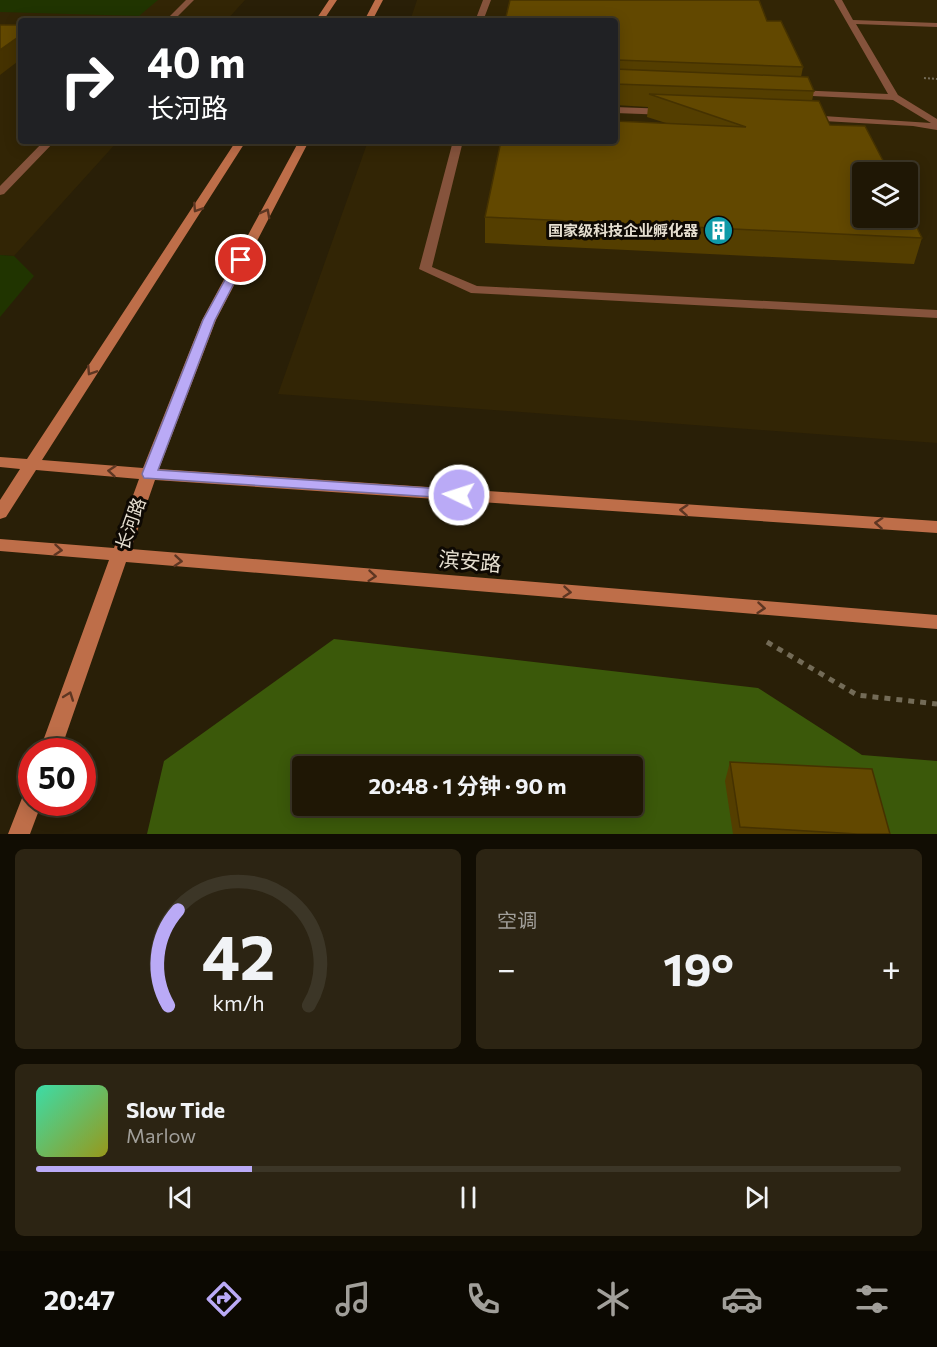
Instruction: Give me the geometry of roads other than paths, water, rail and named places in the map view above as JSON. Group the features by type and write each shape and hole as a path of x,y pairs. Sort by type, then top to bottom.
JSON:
{"main road":[{"path":"321,18 333,0"},
{"path":"370,18 379,0"},
{"path":"0,513 239,144"},
{"name":"长河路","path":"54,738 149,474 209,320 302,144"},
{"path":"0,462 937,527"},
{"name":"滨安路","path":"0,545 937,622"},
{"path":"19,834 26,816"}],"lane":[{"path":"172,18 190,0"},
{"path":"481,18 488,0"},
{"path":"838,0 852,22 878,75 895,97 937,125"},
{"path":"852,22 937,25"},
{"path":"790,93 895,97"},
{"path":"618,110 675,113"},
{"path":"794,118 937,125"},
{"path":"0,192 47,144"},
{"path":"457,144 425,269 475,290 937,314"}],"place":[{"name":"国家级科技企业孵化器","path":"719,231"}]}
